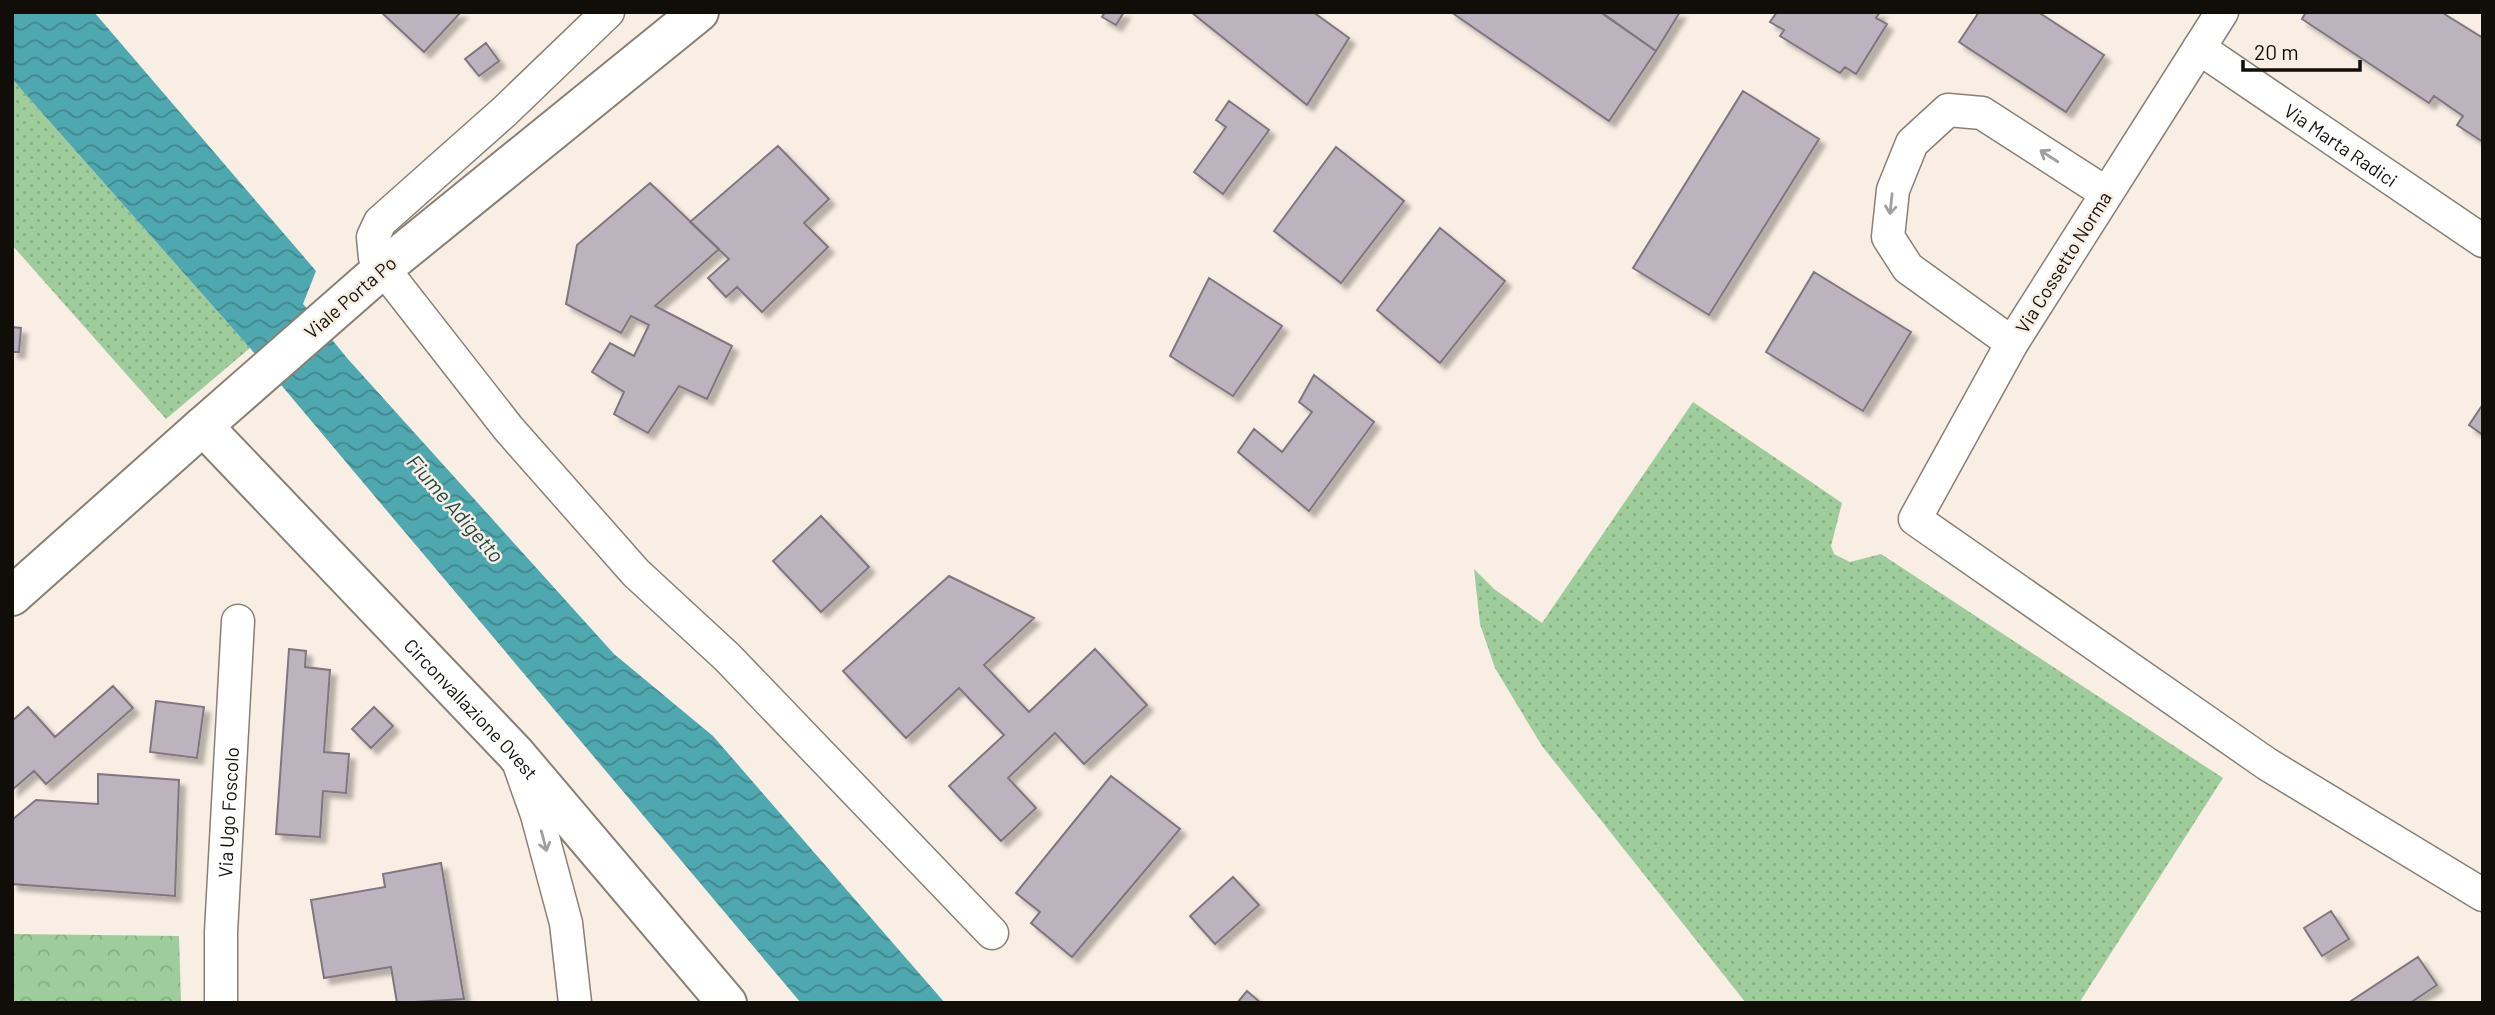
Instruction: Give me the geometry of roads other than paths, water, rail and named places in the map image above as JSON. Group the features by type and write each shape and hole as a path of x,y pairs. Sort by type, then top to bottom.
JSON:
{"main road":[{"name":"Viale Porta Po","path":"12,596 370,280 699,12"},
{"name":"Circonvallazione Ovest","path":"203,426 515,753 727,1003"}],"street":[{"path":"608,12 505,111 380,222 373,237 374,258 370,280 508,428 636,573 727,657 992,933"},
{"name":"Via Cossetto Norma","path":"2222,12 2106,193 2033,315 2012,343 1915,519 2267,764 2483,895"},
{"name":"Via Marta Radici","path":"2199,48 2483,241"},
{"path":"2012,343 1908,268 1888,237 1893,190 1912,143 1948,110 1982,113 2106,193"},
{"name":"Via Ugo Foscolo","path":"221,1003 221,932 238,621"},
{"path":"515,753 537,815 566,923 575,1003"}],"water":[{"name":"Fiume Adigetto","path":"12,12 94,12 316,271 303,304 347,358 614,654 713,736 945,1003 801,1003 250,348 12,79"}]}
